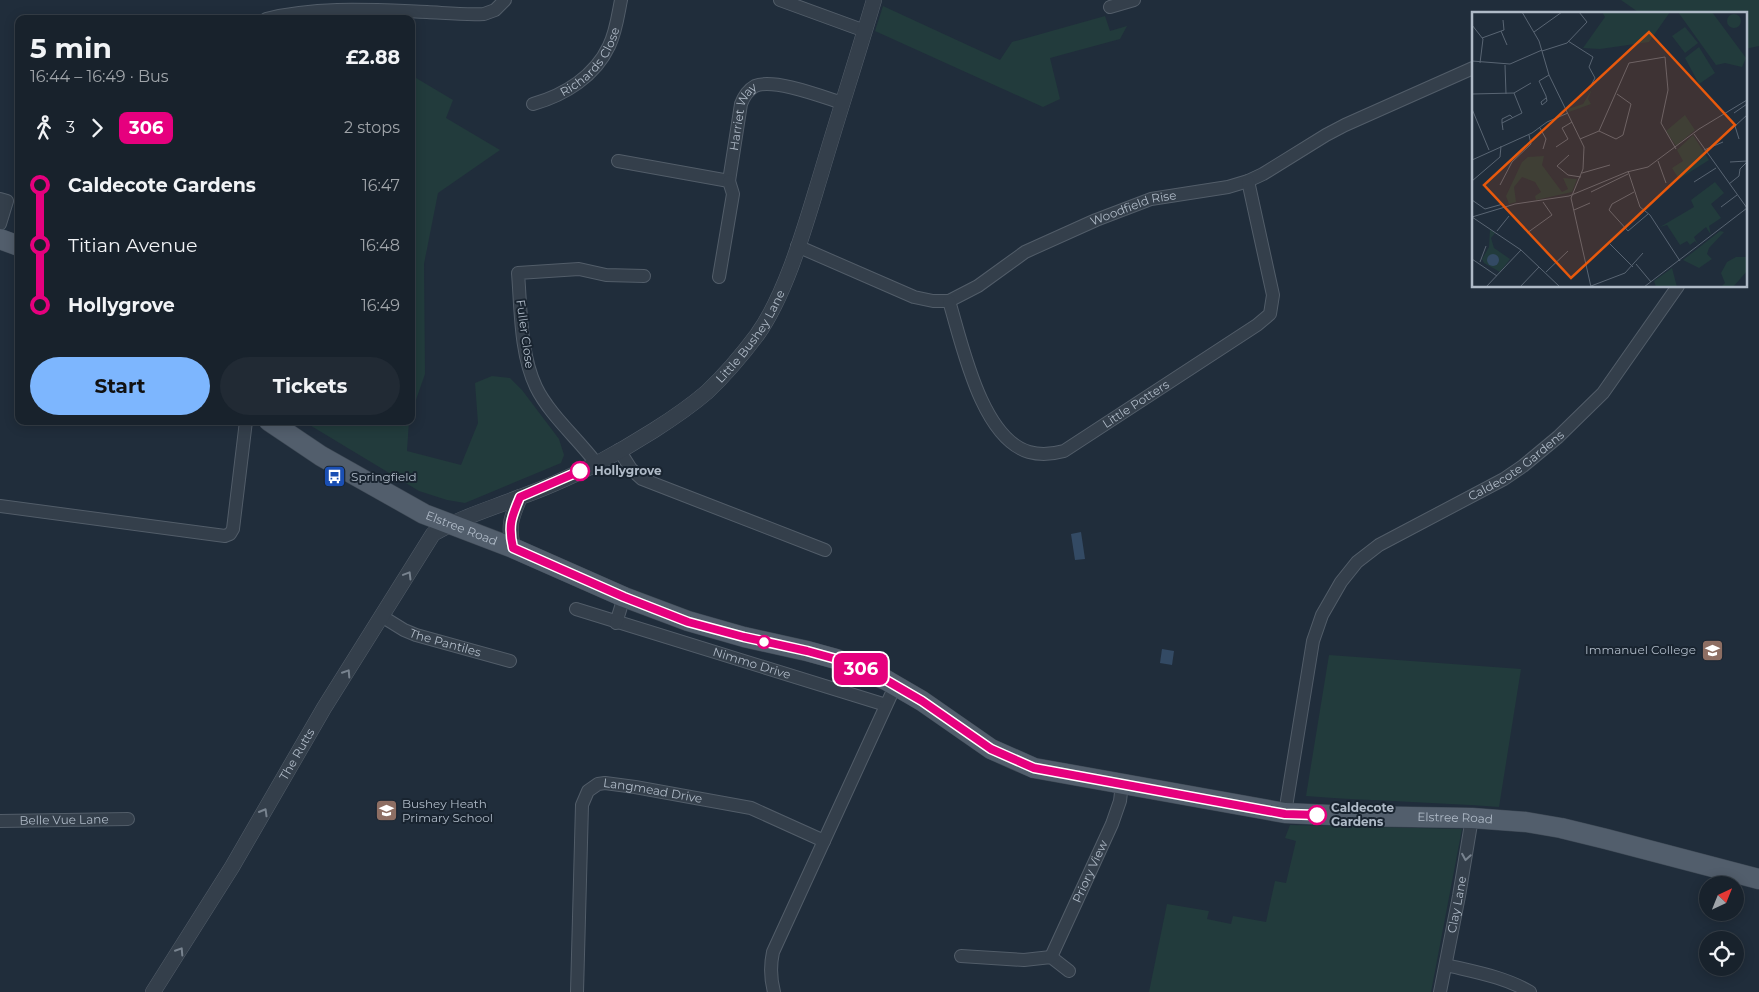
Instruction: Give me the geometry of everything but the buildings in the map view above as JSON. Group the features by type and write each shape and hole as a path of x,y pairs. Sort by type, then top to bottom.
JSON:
{"main road":[{"path":"0,239 15,245"},
{"name":"Elstree Road","path":"275,425 320,456 424,514 513,548 624,597 688,622 836,659 896,684 991,749 1034,768 1285,814 1472,818 1526,822 1561,828 1759,879"}],"street":[{"path":"280,15 325,10 484,14 495,10 506,0"},
{"name":"Richards Close","path":"534,104 548,100 567,90 589,75 600,62 610,45 621,0"},
{"path":"780,0 864,30"},
{"name":"Little Bushey Lane","path":"450,524 471,514 520,497 596,463 653,430 706,392 758,334 772,311 797,246 874,0"},
{"path":"1110,7 1134,0"},
{"name":"Woodfield Rise","path":"797,246 914,297 932,301 949,300 978,286 1025,252 1096,220 1151,199 1228,187 1248,181 1263,174 1326,135 1472,68"},
{"name":"Harriet Way","path":"719,277 733,194 730,181 741,104 744,96 754,87 769,83 803,90 842,103"},
{"path":"618,161 730,181"},
{"name":"Little Potters","path":"949,300 971,374 992,422 1008,440 1029,452 1064,451 1249,330 1270,314 1273,295 1248,181"},
{"path":"0,199 7,201 0,224"},
{"name":"Fuller Close","path":"596,463 584,446 548,406 528,368 518,273 579,269 606,275 644,276"},
{"name":"Caldecote Gardens","path":"1285,814 1307,668 1313,641 1322,615 1341,582 1357,562 1379,545 1504,479 1558,437 1603,393 1677,288"},
{"path":"0,506 225,536 230,534 232,529 245,425"},
{"path":"619,450 642,479 826,550"},
{"path":"513,548 510,521 520,497"},
{"name":"The Rutts","path":"153,992 232,867 324,708 383,617 433,534 450,524"},
{"path":"616,623 624,597"},
{"name":"Nimmo Drive","path":"576,609 616,623 886,705"},
{"name":"The Pantiles","path":"383,617 416,635 510,661"},
{"path":"774,992 770,977 773,952 896,684"},
{"name":"Langmead Drive","path":"577,992 582,806 588,791 598,784 605,783 635,787 751,808 824,841"},
{"name":"Priory View","path":"1051,957 1112,824 1120,801 1122,784"},
{"name":"Clay Lane","path":"1440,992 1460,896 1472,818"},
{"name":"Belle Vue Lane","path":"0,821 128,819"},
{"path":"961,956 1024,960 1051,957 1069,971"},
{"path":"1446,965 1490,975 1530,992"}],"green space":[{"path":"1621,0 1759,0 1759,46 1746,49 1746,12 1638,12"},
{"path":"883,6 1000,60 1012,42 1105,16 1110,31 1127,26 1120,39 1050,58 1060,99 1043,107 875,31"},
{"path":"415,77 453,100 446,118 500,150 438,193 424,264 425,374 415,403"},
{"path":"492,376 510,378 522,390 559,439 564,455 561,463 465,503 447,500 419,491 310,425 409,425 407,451 461,465 478,423 475,383"},
{"path":"1329,655 1521,669 1499,807 1306,796"},
{"path":"1290,825 1462,829 1431,992 1149,992 1167,904 1209,911 1207,919 1231,924 1233,916 1266,922 1275,881 1286,883 1296,841 1285,838"}],"water":[{"path":"1081,532 1085,559 1075,560 1071,534"},
{"path":"1162,649 1174,651 1172,665 1160,663"}],"bus line":[{"name":"306","path":"580,471 520,497 510,521 513,548 624,597 688,622 836,659 896,684 991,749 1034,768 1285,814 1317,815"}],"place":[{"name":"Hollygrove","path":"580,471"},
{"name":"Springfield","path":"335,477"},
{"name":"Immanuel College","path":"1712,650"},
{"name":"Bushey Heath Primary School","path":"386,811"},
{"name":"Caldecote Gardens","path":"1317,815"}]}
